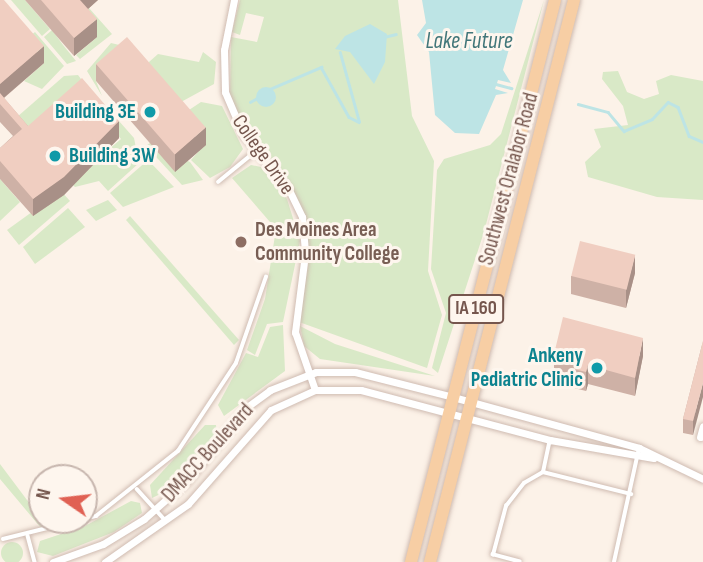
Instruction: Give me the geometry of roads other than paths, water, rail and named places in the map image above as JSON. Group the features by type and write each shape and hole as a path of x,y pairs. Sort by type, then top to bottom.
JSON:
{"main road":[{"name":"Southwest Oralabor Road","path":"411,562 555,0"},
{"name":"Southwest Oralabor Road","path":"430,562 574,0"}],"street":[{"name":"College Drive","path":"234,0 224,80 234,119 256,151 289,190 304,224 295,332 315,390"},
{"name":"DMACC Boulevard","path":"53,562 111,540 156,510 247,407 309,374 355,372 453,397 639,448 654,458 703,479"},
{"name":"DMACC Boulevard","path":"105,562 167,523 271,410 315,390 361,390 550,440 637,460 654,458"},
{"path":"700,437 703,426"}],"lane":[{"path":"218,182 256,151"},
{"path":"3,539 28,537 84,522 137,489 178,451 218,396 255,320 266,277"},
{"path":"543,472 550,440"},
{"path":"614,562 639,448"},
{"path":"491,562 506,506 524,483 543,472 631,494"},
{"path":"137,489 167,523"},
{"path":"28,537 35,562"},
{"path":"493,555 520,562"}],"water":[{"name":"Lake Future","path":"422,0 523,0 503,70 511,83 498,80 495,89 508,93 496,95 479,134 455,133 435,115 429,52 417,35 426,23"},
{"path":"370,24 387,34 385,62 374,84 350,52 335,49 345,36"},
{"path":"266,87 273,90 276,97 273,104 266,107 259,104 256,97 259,90"}],"waterway":[{"path":"384,37 396,34"},
{"path":"270,89 321,67 349,117 359,122 340,53"},
{"path":"496,84 511,88"},
{"path":"250,102 259,97"},
{"path":"578,104 608,112 624,131 652,119 668,102 678,107 689,136 703,142"}],"place":[{"name":"Building 3E","path":"150,112"},
{"name":"Building 3W","path":"55,156"},
{"name":"Des Moines Area Community College","path":"241,242"},
{"name":"Ankeny Pediatric Clinic","path":"597,368"}]}
